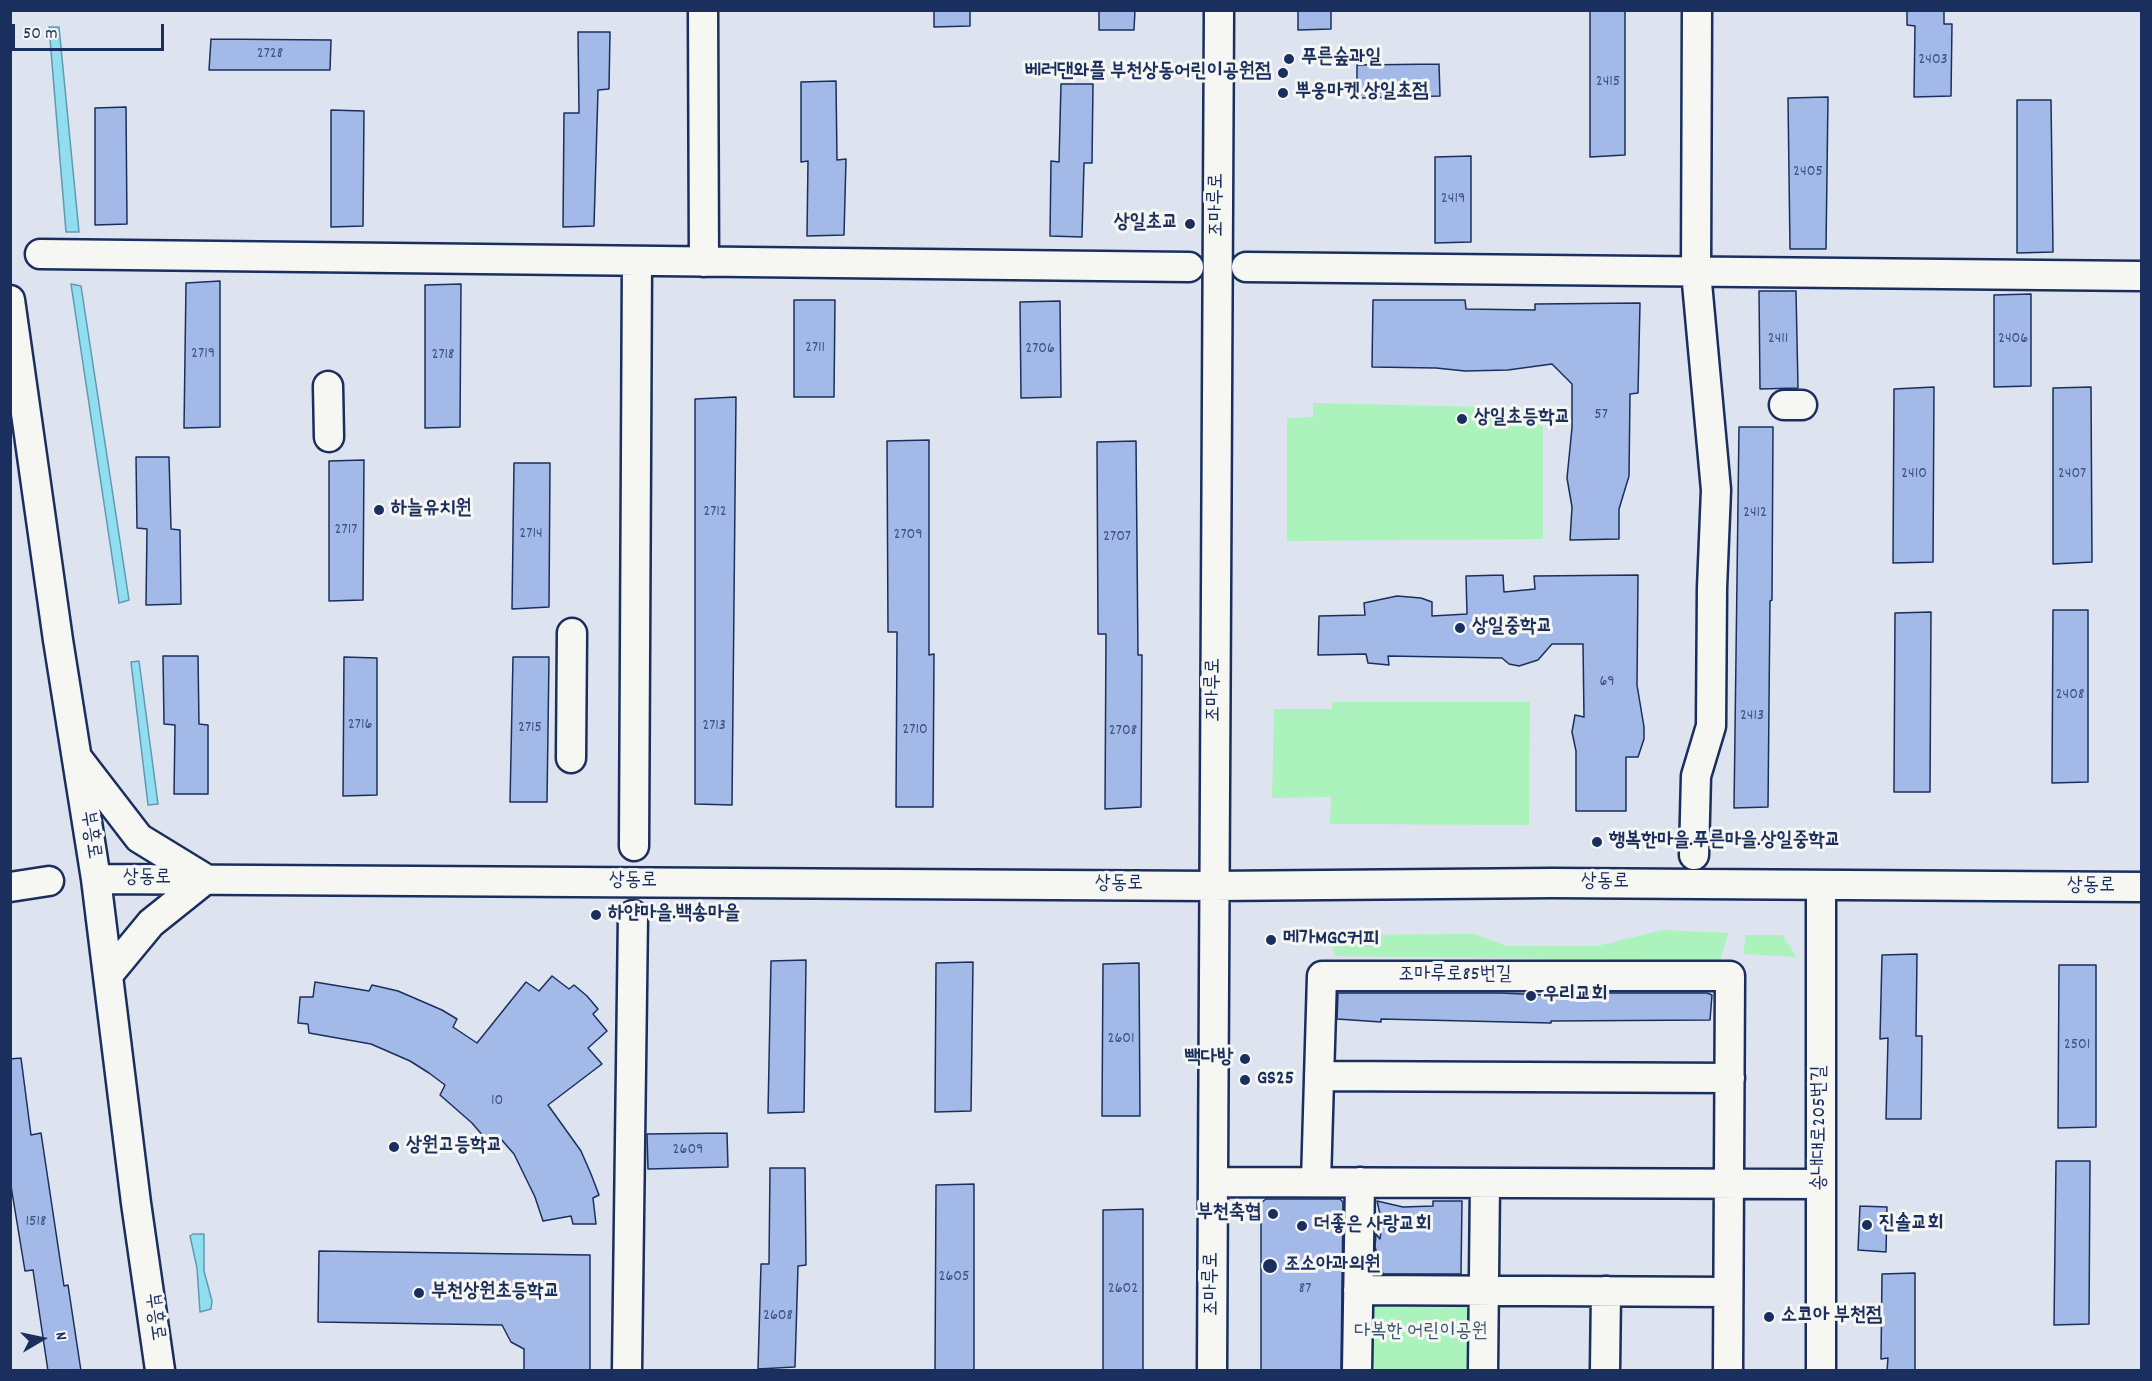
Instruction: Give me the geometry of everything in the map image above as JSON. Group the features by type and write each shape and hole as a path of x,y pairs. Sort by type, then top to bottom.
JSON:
{"street":[{"path":"703,10 704,262"},
{"name":"조마루로","path":"1212,1371 1219,10"},
{"path":"1694,855 1696,776 1711,726 1712,588 1716,490 1696,272 1697,10"},
{"path":"40,254 1190,267"},
{"path":"634,846 637,261"},
{"path":"1246,267 2142,276"},
{"name":"부흥로","path":"10,300 58,640 96,879 136,1203 160,1371"},
{"path":"328,386 329,437"},
{"path":"571,758 572,633"},
{"path":"77,757 139,838 206,879 151,923 108,975"},
{"name":"상동로","path":"96,879 1214,886 1540,883 2142,887"},
{"path":"10,887 49,881"},
{"name":"송내대로205번길","path":"1821,885 1821,1371"},
{"path":"627,1371 633,915"},
{"name":"조마루로85번길","path":"1316,1182 1322,976 1730,976 1728,1371"},
{"path":"1319,1076 1730,1078"},
{"path":"1213,1182 1821,1184"},
{"path":"1357,1371 1360,1182"},
{"path":"1484,1371 1485,1183"},
{"path":"1358,1290 1728,1292"},
{"path":"1605,1371 1606,1291"}],"green space":[{"path":"1313,403 1527,408 1543,427 1543,539 1287,541 1287,418 1313,417"},
{"path":"1332,702 1530,702 1529,825 1330,824 1331,797 1272,798 1274,709 1332,709"},
{"path":"1663,930 1728,933 1720,961 1335,956 1329,935 1474,934 1507,946 1597,946"},
{"path":"1746,935 1782,935 1797,957 1743,954"},
{"name":"다복한 어린이공원","path":"1365,1296 1477,1296 1477,1370 1365,1370"}],"water":[{"path":"49,27 59,27 79,232 66,232"},
{"path":"71,284 81,286 129,600 119,603"},
{"path":"139,661 158,804 148,805 131,662"},
{"path":"204,1234 204,1271 212,1301 211,1309 200,1312 197,1268 190,1236"}],"building":[{"path":"934,10 970,10 970,26 934,27"},
{"path":"1099,10 1135,10 1134,30 1099,30"},
{"path":"1298,10 1331,10 1331,29 1298,30"},
{"path":"1590,10 1625,10 1625,155 1590,157"},
{"path":"1907,10 1944,10 1944,24 1952,24 1951,96 1914,97 1915,26 1907,25"},
{"path":"578,32 610,32 609,89 598,90 594,226 563,227 564,113 579,113"},
{"path":"211,39 331,40 330,70 209,70"},
{"path":"1439,64 1440,96 1357,98 1357,65"},
{"path":"836,81 837,160 846,159 844,235 807,236 808,161 801,162 801,82"},
{"path":"1061,84 1093,84 1092,163 1084,163 1082,237 1050,236 1051,161 1059,162"},
{"path":"1828,97 1826,249 1790,249 1788,98"},
{"path":"2017,100 2051,100 2053,252 2017,253"},
{"path":"126,107 127,224 95,225 95,108"},
{"path":"331,110 364,111 363,226 331,227"},
{"path":"1471,156 1471,242 1435,243 1435,157"},
{"path":"220,281 220,427 184,428 186,283"},
{"path":"461,284 460,427 425,428 425,285"},
{"path":"1759,291 1796,291 1798,388 1760,389"},
{"path":"2031,294 2031,386 1994,387 1994,295"},
{"path":"794,300 835,300 834,397 794,397"},
{"path":"1373,300 1465,300 1466,309 1535,310 1535,304 1640,303 1638,393 1630,394 1629,476 1619,509 1619,539 1570,540 1572,507 1567,478 1572,428 1572,384 1552,364 1508,370 1465,371 1372,367"},
{"path":"1060,301 1061,397 1021,398 1020,302"},
{"path":"1934,387 1933,562 1893,563 1894,389"},
{"path":"2091,387 2092,562 2053,564 2053,388"},
{"path":"736,397 732,805 695,804 695,399"},
{"path":"1739,427 1773,427 1768,807 1734,808"},
{"path":"929,440 929,655 934,654 933,807 896,807 897,632 888,632 887,441"},
{"path":"1136,441 1138,655 1142,655 1141,807 1105,809 1106,634 1098,634 1097,442"},
{"path":"136,457 169,457 171,529 180,530 181,604 146,605 147,529 137,528"},
{"path":"364,460 363,600 329,601 329,461"},
{"path":"514,463 550,463 549,607 512,609"},
{"path":"1503,575 1504,592 1535,589 1534,576 1638,575 1637,685 1644,739 1638,757 1626,757 1626,811 1576,811 1576,751 1572,732 1575,715 1584,717 1583,644 1552,644 1538,660 1519,666 1509,664 1502,658 1388,656 1389,665 1368,663 1366,654 1318,655 1319,616 1365,615 1364,603 1397,596 1421,598 1432,602 1432,616 1467,614 1466,576"},
{"path":"2053,610 2088,610 2088,782 2052,783"},
{"path":"1931,612 1930,792 1894,792 1895,613"},
{"path":"163,656 198,656 199,724 208,725 208,794 174,794 175,725 164,724"},
{"path":"344,657 377,658 377,795 343,796"},
{"path":"513,657 549,657 547,802 510,802"},
{"path":"1917,954 1916,1036 1922,1036 1921,1119 1886,1119 1888,1038 1880,1039 1882,955"},
{"path":"806,960 804,1112 768,1113 771,961"},
{"path":"973,962 971,1111 935,1112 936,963"},
{"path":"1139,963 1140,1116 1102,1116 1103,964"},
{"path":"2059,965 2096,965 2096,1127 2058,1128"},
{"path":"552,976 569,989 574,985 587,996 598,1009 593,1014 607,1031 588,1048 602,1064 548,1105 581,1151 591,1174 599,1195 593,1198 596,1224 573,1224 571,1216 543,1221 535,1197 514,1154 500,1138 490,1144 472,1123 440,1095 445,1085 429,1073 410,1061 371,1044 309,1033 308,1024 298,1023 300,997 313,997 315,982 369,991 372,985 398,991 442,1010 457,1019 453,1027 477,1043 526,982 539,991"},
{"path":"1338,993 1501,993 1567,996 1567,993 1707,993 1712,995 1710,1020 1551,1021 1551,1023 1381,1019 1381,1022 1337,1019"},
{"path":"21,1058 31,1135 41,1133 64,1286 68,1285 81,1371 48,1371 33,1270 25,1271 10,1180 10,1059"},
{"path":"727,1133 728,1167 648,1169 647,1134"},
{"path":"2056,1161 2090,1161 2089,1324 2054,1325"},
{"path":"770,1168 805,1168 806,1265 798,1266 795,1367 758,1369 761,1264 769,1264"},
{"path":"974,1184 974,1371 935,1371 936,1185"},
{"path":"1266,1199 1340,1199 1343,1202 1341,1371 1261,1371 1261,1203"},
{"path":"1377,1201 1403,1207 1433,1206 1433,1201 1462,1201 1461,1274 1383,1274 1375,1247 1376,1234 1380,1239 1382,1223"},
{"path":"1860,1206 1887,1207 1886,1252 1858,1250"},
{"path":"1143,1209 1143,1371 1103,1371 1103,1210"},
{"path":"319,1251 590,1255 590,1371 524,1371 524,1349 511,1342 502,1325 318,1322"},
{"path":"1915,1273 1915,1371 1887,1371 1888,1358 1881,1359 1882,1274"}],"place":[{"name":"푸른숲과일","path":"1289,59"},
{"name":"베러댄와플 부천상동어린이공원점","path":"1283,73"},
{"name":"뿌웅마켓 상일초점","path":"1283,93"},
{"name":"상일초교","path":"1190,224"},
{"name":"상일초등학교","path":"1462,419"},
{"name":"하늘유치원","path":"379,510"},
{"name":"상일중학교","path":"1460,628"},
{"name":"행복한마을.푸른마을.상일중학교","path":"1597,842"},
{"name":"하얀마을.백송마을","path":"596,915"},
{"name":"메가MGC커피","path":"1271,940"},
{"name":"우리교회","path":"1531,996"},
{"name":"빽다방","path":"1245,1059"},
{"name":"GS25","path":"1245,1080"},
{"name":"상원고등학교","path":"394,1147"},
{"name":"부천축협","path":"1273,1214"},
{"name":"진솔교회","path":"1867,1225"},
{"name":"더좋은 사랑교회","path":"1302,1226"},
{"name":"조소아과의원","path":"1270,1266"},
{"name":"부천상원초등학교","path":"419,1293"},
{"name":"소코아 부천점","path":"1769,1317"}]}
